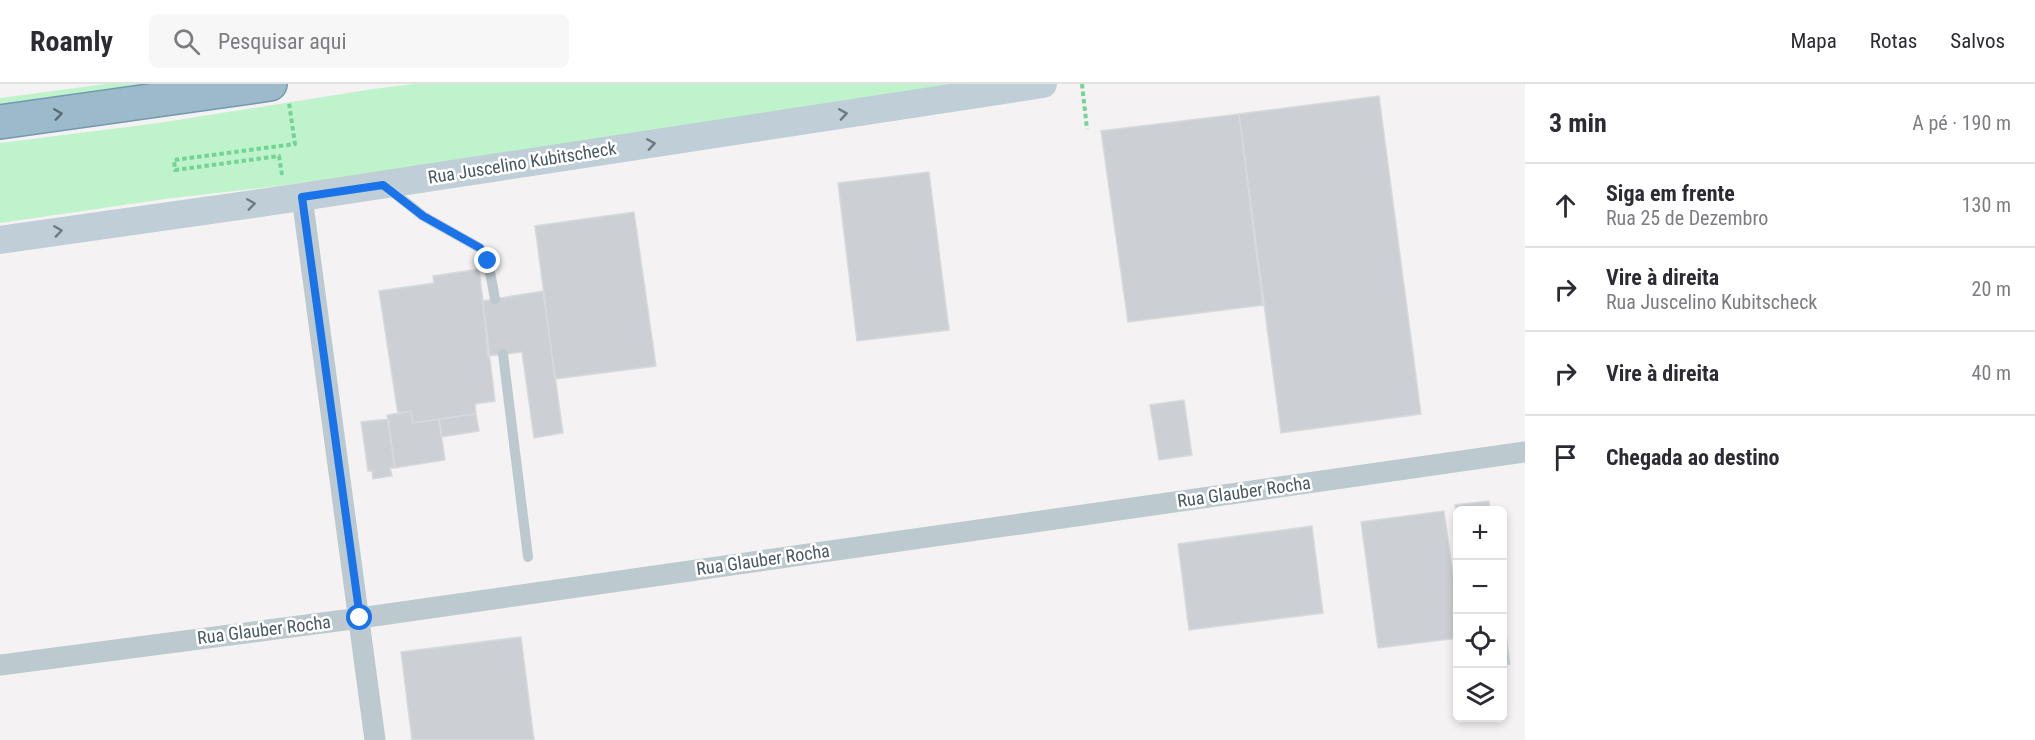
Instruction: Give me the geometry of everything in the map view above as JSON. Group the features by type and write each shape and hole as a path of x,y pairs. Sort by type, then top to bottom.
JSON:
{"highway":[{"path":"0,122 279,89"}],"main road":[{"name":"Rua Juscelino Kubitscheck","path":"0,240 383,185 1043,84"}],"street":[{"path":"302,197 375,740"},
{"name":"Rua Glauber Rocha","path":"0,665 360,618 1525,452"}],"lane":[{"path":"383,185 423,216 480,248 488,261 495,299"},
{"path":"503,354 528,557"}],"path":[{"path":"1082,84 1087,129"},
{"path":"279,89 296,144 174,160 175,170 279,156"}],"green space":[{"path":"106,84 208,84 0,111 0,98"},
{"path":"414,84 1002,84 506,160 165,199 0,223 0,143 159,123"}],"building":[{"path":"1379,96 1421,414 1281,433 1239,114"},
{"path":"1239,114 1263,305 1128,322 1101,131"},
{"path":"929,172 949,330 857,341 838,183"},
{"path":"634,212 656,366 555,379 535,226"},
{"path":"479,269 495,401 475,404 476,414 413,423 411,411 398,414 379,291 434,283 433,276"},
{"path":"543,291 563,433 534,438 522,352 488,356 483,301"},
{"path":"1184,400 1192,455 1159,460 1150,405"},
{"path":"411,411 413,423 439,419 445,460 395,468 387,415"},
{"path":"476,414 479,431 442,437 439,419"},
{"path":"388,419 395,468 390,468 392,476 373,479 372,471 368,471 361,422"},
{"path":"1489,501 1490,506 1455,506"},
{"path":"1444,511 1453,574 1453,639 1378,648 1361,522"},
{"path":"1312,526 1323,613 1189,630 1178,544"},
{"path":"521,637 534,740 412,740 401,652"},
{"path":"1507,642 1510,664 1507,664"}],"route":[{"path":"360,618 302,197 383,185 423,216 480,248 488,261"}]}
